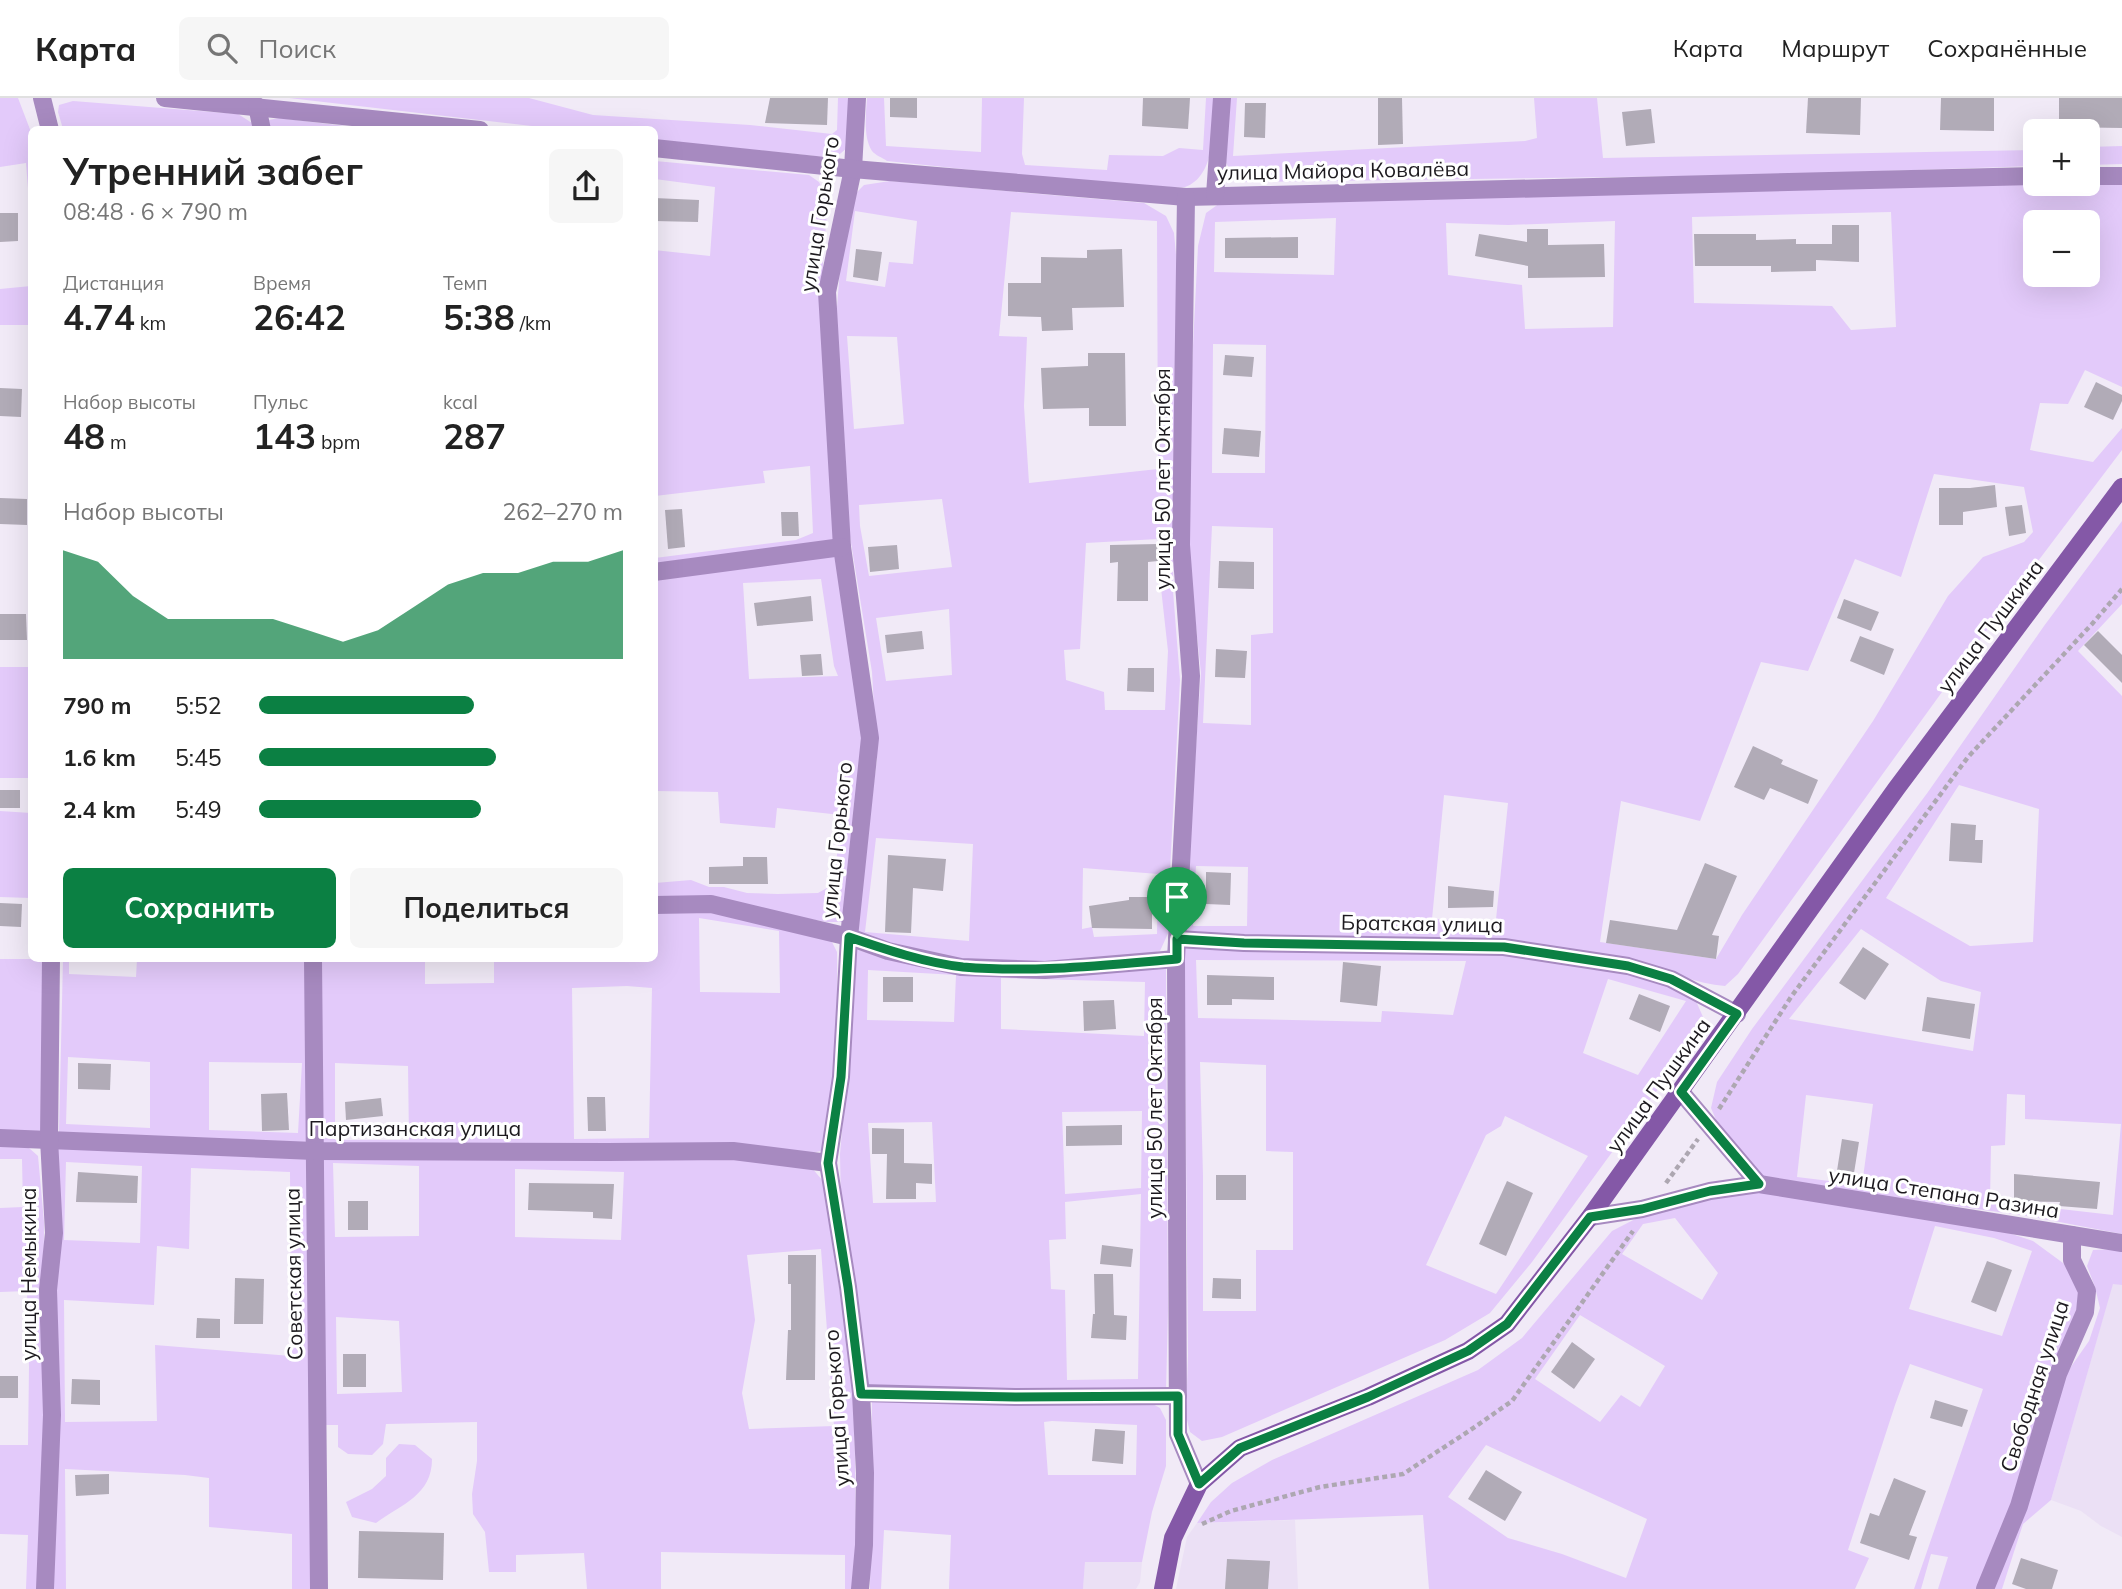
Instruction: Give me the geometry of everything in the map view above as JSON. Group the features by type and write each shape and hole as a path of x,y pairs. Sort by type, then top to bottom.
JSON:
{"main road":[{"name":"улица Пушкина","path":"1199,1484 1240,1448 1368,1397 1468,1351 1507,1324 1590,1217 1896,789 2122,487"},
{"path":"1163,1589 1173,1538 1199,1484"}],"street":[{"path":"42,98 49,126"},
{"path":"165,98 443,126"},
{"name":"улица Горького","path":"858,98 853,169 827,292 842,547 870,738 849,937 841,1077 828,1163 848,1287 861,1394 865,1473 864,1545 860,1589"},
{"path":"1215,195 1222,98"},
{"path":"257,106 261,126"},
{"name":"улица Майора Ковалёва","path":"658,148 853,169 1186,197 2023,176"},
{"path":"2100,176 2122,176"},
{"name":"улица 50 лет Октября","path":"1186,197 1181,545 1191,676 1177,939 1178,1434 1199,1484"},
{"path":"658,571 842,547"},
{"path":"658,905 710,904 849,937 888,951 961,967 1045,970 1177,959"},
{"name":"Братская улица","path":"1177,939 1504,947 1628,966 1671,979 1737,1014"},
{"name":"улица Немыкина","path":"45,1589 52,1415 48,1290 54,1233 50,1139 51,962"},
{"name":"Советская улица","path":"313,962 319,1589"},
{"path":"1681,1092 1759,1184"},
{"name":"Партизанская улица","path":"0,1138 314,1151 733,1151 828,1163"},
{"name":"улица Степана Разина","path":"1590,1217 1642,1209 1710,1191 1759,1184 2122,1243"},
{"name":"Свободная улица","path":"1985,1589 2019,1506 2057,1374 2085,1312 2087,1292 2072,1260 2072,1235"},
{"path":"861,1394 1178,1396"}],"shaded area":[{"path":"0,98 18,98 29,126 28,188 26,163 0,167"},
{"path":"289,98 529,98 593,115 750,125 832,134 837,130 838,98 851,98 847,148 835,158 658,140 658,126 532,126"},
{"path":"867,98 884,98 886,146 981,152 982,98 1024,98 1022,154 1025,165 1107,170 1109,155 1163,156 1179,148 1203,150 1206,98 1217,98 1212,148 1203,173 1185,187 1179,187 1050,178 887,161 873,152 867,139"},
{"path":"1228,98 1237,98 1233,156 1525,141 1537,138 1534,98 1597,98 1603,158 2023,150 2023,166 1763,175 1246,182 1234,176 1226,163"},
{"path":"73,101 238,114 253,126 62,126 59,105"},
{"path":"279,118 345,126 265,126 264,121"},
{"path":"2122,146 2122,164 2100,165 2100,147"},
{"path":"658,161 809,175 819,182 828,200 823,263 824,307 837,540 658,567 658,558 796,540 813,533 810,466 763,471 765,483 658,496 658,250 710,256 715,187 658,179"},
{"path":"890,181 1144,203 1166,216 1174,233 1178,276 1173,591 1180,680 1170,871 1170,929 1160,951 1132,958 1042,965 957,961 854,934 877,759 872,672 845,506 836,319 841,257 850,199 864,185","holes":["855,211 917,221 913,264 889,262 885,287 846,281","1011,212 1157,221 1158,469 1029,483 1024,406 1027,337 999,336","847,336 897,337 904,424 854,429","942,499 952,567 869,576 859,505","1158,539 1168,651 1165,710 1105,710 1104,692 1066,680 1064,650 1080,649 1086,543","949,609 952,675 886,681 876,618","876,838 973,844 969,941 865,932","1083,868 1158,874 1157,934 1094,937 1092,927 1082,929"]},
{"path":"1979,184 2023,184 2023,196 2100,196 2100,184 2122,184 2122,387 2085,370 2068,404 2040,403 2030,450 2093,462 2122,428 2122,450 2010,598 1738,974 1725,986 1641,964 1183,934 1201,673 1189,562 1192,366 1198,246 1206,213 1220,203","holes":["1891,212 1896,327 1851,330 1832,306 1694,303 1692,217","1336,218 1334,275 1214,272 1215,222","1615,221 1613,327 1525,329 1522,285 1448,275 1446,223 1508,225","1213,344 1266,345 1265,473 1212,473","1934,474 2024,487 2033,532 2024,542 1983,557 1948,596 1873,721 1742,915 1716,959 1600,942 1621,801 1700,821 1761,662 1808,671 1855,559 1901,577","1212,526 1273,528 1273,633 1251,635 1251,725 1203,723","1444,795 1508,803 1495,929 1451,928 1447,919 1432,919","1196,866 1248,867 1247,926 1193,926"]},
{"path":"28,286 28,325 0,325 0,289"},
{"path":"2122,521 2122,604 2078,651 2122,696 2122,1234 2028,1216 1764,1180 1723,1136 1711,1108 1717,1082 1752,1029 1928,792 2044,626","holes":["1959,785 2039,809 2033,942 1970,946 1886,898","1861,929 1941,981 1981,992 1973,1051 1789,1019","2007,1094 2025,1095 2025,1119 2121,1124 2113,1215 1990,1201 1991,1146 2005,1145","1806,1095 1873,1104 1862,1185 1797,1177"]},
{"path":"838,552 865,733 842,922 827,922 678,896 658,899 658,883 691,880 709,887 724,887 747,893 778,894 818,893 834,884 841,815 777,808 775,828 720,823 718,792 658,791 658,576","holes":["821,579 834,666 838,676 749,679 743,583"]},
{"path":"0,667 28,667 28,778 0,778"},
{"path":"0,811 28,813 28,898 0,897"},
{"path":"707,908 821,933 832,942 837,952 838,1063 825,1145 821,1151 807,1154 321,1145 319,962 425,962 425,984 494,983 494,962 658,962 658,909","holes":["699,918 779,931 780,993 700,992","572,988 652,988 649,1138 574,1139","335,1063 408,1066 409,1140 335,1140"]},
{"path":"1184,944 1504,952 1629,971 1673,987 1696,1001 1703,1017 1696,1037 1532,1262 1490,1313 1445,1340 1222,1437 1202,1441 1190,1432 1186,1416 1188,1355","holes":["1196,960 1466,961 1453,1015 1382,1011 1381,1022 1198,1018","1608,979 1686,1001 1638,1075 1583,1053","1200,1062 1266,1065 1266,1151 1293,1152 1293,1250 1256,1250 1256,1311 1203,1311","1505,1116 1588,1156 1496,1294 1426,1265 1486,1135 1501,1126"]},
{"path":"854,949 888,958 1166,965 1166,1391 868,1390 841,1206 840,1154","holes":["868,970 956,975 954,1022 867,1020","1001,978 1145,982 1144,1036 1001,1029","1142,1111 1141,1188 1065,1194 1062,1112","932,1122 936,1202 873,1203 868,1123","1141,1194 1138,1379 1067,1380 1065,1290 1051,1289 1049,1240 1066,1239 1065,1202"]},
{"path":"0,959 43,962 43,1132 0,1131"},
{"path":"63,962 69,962 69,974 136,977 137,962 308,962 309,1143 59,1132","holes":["68,1057 150,1062 150,1128 66,1124","209,1062 302,1063 298,1133 209,1130"]},
{"path":"58,1144 308,1157 314,1416 310,1589 292,1589 292,1534 209,1527 209,1478 65,1469 66,1589 50,1589","holes":["66,1162 142,1166 140,1243 64,1240","191,1168 290,1172 291,1356 155,1345 157,1421 65,1422 64,1300 154,1305 157,1246 189,1249"]},
{"path":"0,1146 29,1148 38,1156 44,1222 43,1467 39,1589 26,1589 28,1535 0,1534 0,1445 28,1445 29,1367 27,1291 0,1292 0,1208 23,1207 22,1159 0,1159"},
{"path":"322,1155 737,1157 811,1167 823,1181 854,1387 854,1589 845,1589 845,1555 661,1552 661,1589 587,1589 584,1553 516,1555 516,1572 489,1572 485,1532 473,1514 477,1422 386,1424 383,1444 372,1455 348,1454 338,1447 338,1425 325,1425","holes":["333,1163 419,1166 419,1236 335,1237","515,1169 624,1172 621,1240 515,1237","821,1249 834,1426 749,1429 742,1393 755,1320 747,1255","336,1317 399,1321 402,1392 337,1394"]},
{"path":"1757,1190 1997,1229 2033,1241 2063,1263 2080,1287 2081,1306 2014,1499 1977,1589 1938,1589 1948,1557 1931,1554 1921,1589 1914,1589 1983,1389 1910,1364 1848,1550 1869,1558 1855,1589 1429,1589 1423,1515 1197,1523 1211,1502 1232,1483 1272,1460 1478,1370 1522,1338 1612,1231 1643,1215 1717,1195","holes":["1675,1218 1718,1273 1702,1300 1622,1254 1643,1224","1935,1226 1994,1238 2032,1251 2002,1336 1909,1309","1580,1315 1665,1366 1640,1407 1621,1395 1600,1422 1535,1379","1486,1445 1647,1519 1626,1578 1562,1554 1508,1538 1448,1497"]},
{"path":"2093,1250 2122,1250 2122,1285 2113,1284 2051,1500 2023,1524 2002,1589 1992,1589 2061,1381 2089,1341 2100,1308 2087,1266"},
{"path":"2113,1283 2122,1285 2122,1537 2081,1511 2051,1500"},
{"path":"1145,1400 1160,1408 1166,1420 1166,1466 1152,1512 1142,1562 1085,1562 1083,1589 949,1589 951,1535 884,1530 881,1589 870,1589 872,1401","holes":["1044,1422 1137,1425 1136,1475 1048,1475"]},
{"path":"399,1444 415,1445 432,1459 427,1482 414,1497 376,1523 352,1517 346,1502 372,1489 386,1476 386,1458"},
{"path":"1295,1520 1298,1589 1176,1589 1187,1537 1197,1523"},
{"path":"1085,1562 1142,1562 1140,1582 1136,1589 1083,1589"}],"building":[{"path":"770,98 828,98 827,125 765,123"},
{"path":"890,98 917,98 917,118 890,117"},
{"path":"1143,98 1190,98 1188,129 1142,126"},
{"path":"1378,98 1402,98 1403,144 1378,145"},
{"path":"1808,98 1861,98 1860,135 1806,133"},
{"path":"1941,98 1994,98 1994,131 1940,130"},
{"path":"2059,98 2122,98 2122,128 2100,128 2100,119 2059,119"},
{"path":"1245,103 1266,103 1265,138 1244,137"},
{"path":"1651,109 1655,143 1626,146 1622,112"},
{"path":"658,198 699,200 698,222 658,221"},
{"path":"0,213 18,213 18,241 0,242"},
{"path":"1832,225 1859,225 1859,262 1816,260 1816,271 1771,272 1771,266 1695,266 1694,234 1756,234 1756,240 1796,239 1796,244 1832,244"},
{"path":"1527,229 1548,229 1548,245 1604,244 1605,277 1528,278 1528,266 1475,256 1479,234 1527,242"},
{"path":"1298,237 1298,258 1225,258 1225,238"},
{"path":"856,249 882,252 878,281 853,277"},
{"path":"1122,249 1124,307 1072,308 1073,330 1042,331 1041,317 1008,316 1008,283 1041,283 1041,257 1087,258 1087,250"},
{"path":"1088,353 1125,353 1126,426 1089,426 1089,408 1043,409 1041,368 1088,366"},
{"path":"1225,355 1254,357 1252,377 1223,375"},
{"path":"2096,382 2122,395 2113,420 2084,407"},
{"path":"0,388 22,389 21,417 0,416"},
{"path":"1224,428 1261,431 1259,457 1222,454"},
{"path":"1995,485 1997,507 1963,512 1963,525 1939,525 1939,488"},
{"path":"0,498 27,499 27,525 0,524"},
{"path":"2022,505 2026,533 2009,536 2005,507"},
{"path":"682,509 685,547 668,549 665,510"},
{"path":"781,512 798,512 799,536 782,536"},
{"path":"1158,544 1158,561 1148,562 1148,601 1117,601 1118,562 1110,563 1110,545"},
{"path":"897,545 899,569 870,572 868,547"},
{"path":"1219,561 1254,562 1254,589 1218,588"},
{"path":"811,596 813,621 757,626 754,603"},
{"path":"1844,599 1879,612 1871,631 1837,618"},
{"path":"0,614 26,614 27,640 0,640"},
{"path":"922,631 924,649 887,653 885,635"},
{"path":"2098,631 2122,655 2122,683 2084,645"},
{"path":"1860,636 1894,649 1884,675 1850,661"},
{"path":"1216,649 1247,651 1245,678 1215,677"},
{"path":"821,654 823,675 802,676 800,655"},
{"path":"1128,668 1154,668 1154,692 1127,691"},
{"path":"1753,746 1783,760 1781,764 1818,780 1808,804 1770,788 1764,800 1734,787"},
{"path":"0,790 20,790 20,808 0,808"},
{"path":"1951,823 1976,825 1975,840 1983,840 1982,863 1949,861"},
{"path":"888,855 946,859 943,891 913,888 911,933 885,932"},
{"path":"743,857 767,857 768,884 709,884 709,867 743,866"},
{"path":"1705,863 1737,876 1712,935 1719,936 1716,959 1606,943 1610,920 1677,930"},
{"path":"1206,872 1231,873 1230,905 1206,904"},
{"path":"1448,886 1494,891 1493,907 1448,908"},
{"path":"1129,897 1152,897 1152,929 1092,928 1089,906 1129,900"},
{"path":"0,903 22,904 21,927 0,926"},
{"path":"1863,947 1889,964 1865,1000 1839,983"},
{"path":"1343,962 1381,966 1377,1006 1340,1002"},
{"path":"1207,975 1274,977 1274,1000 1232,999 1232,1005 1207,1005"},
{"path":"883,977 913,977 913,1002 883,1002"},
{"path":"1639,994 1670,1006 1660,1032 1629,1019"},
{"path":"1927,997 1975,1004 1970,1039 1922,1031"},
{"path":"1114,1000 1116,1029 1084,1031 1083,1001"},
{"path":"78,1063 111,1064 110,1090 78,1089"},
{"path":"287,1093 289,1130 262,1131 261,1094"},
{"path":"587,1097 605,1097 606,1131 588,1131"},
{"path":"381,1098 383,1116 346,1120 345,1102"},
{"path":"1122,1125 1122,1145 1066,1146 1066,1126"},
{"path":"872,1128 904,1129 904,1163 932,1164 932,1184 916,1183 916,1199 886,1199 887,1154 872,1154"},
{"path":"1842,1139 1859,1142 1853,1179 1836,1177"},
{"path":"78,1172 138,1176 137,1203 76,1202"},
{"path":"2014,1174 2100,1182 2097,1209 2059,1206 2060,1202 2014,1201"},
{"path":"1216,1175 1246,1175 1246,1200 1216,1200"},
{"path":"1507,1181 1533,1193 1506,1256 1479,1244"},
{"path":"529,1183 614,1184 612,1219 593,1218 593,1212 528,1210"},
{"path":"348,1201 368,1201 368,1230 348,1230"},
{"path":"1102,1245 1133,1249 1131,1267 1100,1264"},
{"path":"788,1255 816,1255 815,1380 786,1380 788,1330 791,1330"},
{"path":"1987,1261 2012,1270 1996,1312 1971,1302"},
{"path":"1094,1274 1113,1274 1114,1315 1127,1316 1126,1340 1091,1338 1095,1314"},
{"path":"235,1278 264,1279 263,1324 234,1324"},
{"path":"1213,1278 1241,1279 1241,1299 1212,1298"},
{"path":"197,1318 220,1319 220,1338 196,1338"},
{"path":"1572,1342 1595,1359 1574,1389 1551,1372"},
{"path":"343,1354 366,1354 366,1387 343,1387"},
{"path":"0,1376 18,1376 18,1398 0,1398"},
{"path":"72,1379 100,1380 100,1405 71,1404"},
{"path":"1935,1400 1968,1410 1962,1427 1930,1418"},
{"path":"1095,1429 1125,1431 1123,1464 1092,1461"},
{"path":"1486,1470 1522,1492 1505,1521 1468,1499"},
{"path":"109,1474 109,1494 76,1496 75,1475"},
{"path":"1894,1478 1926,1491 1909,1535 1917,1537 1909,1560 1860,1543 1870,1513 1879,1516"},
{"path":"359,1531 444,1533 443,1580 358,1578"},
{"path":"2021,1558 2058,1570 2052,1589 2026,1589 2012,1584"},
{"path":"1227,1559 1270,1561 1268,1589 1225,1589"}],"route":[{"path":"849,937 888,951 961,967 1045,970 1177,959 1177,939 1244,943 1504,947 1628,966 1671,979 1737,1014 1681,1092 1759,1184 1710,1191 1642,1209 1590,1217 1507,1324 1468,1351 1368,1397 1240,1448 1199,1484 1178,1434 1178,1396 861,1394 848,1287 828,1163 841,1077 849,937"}]}
